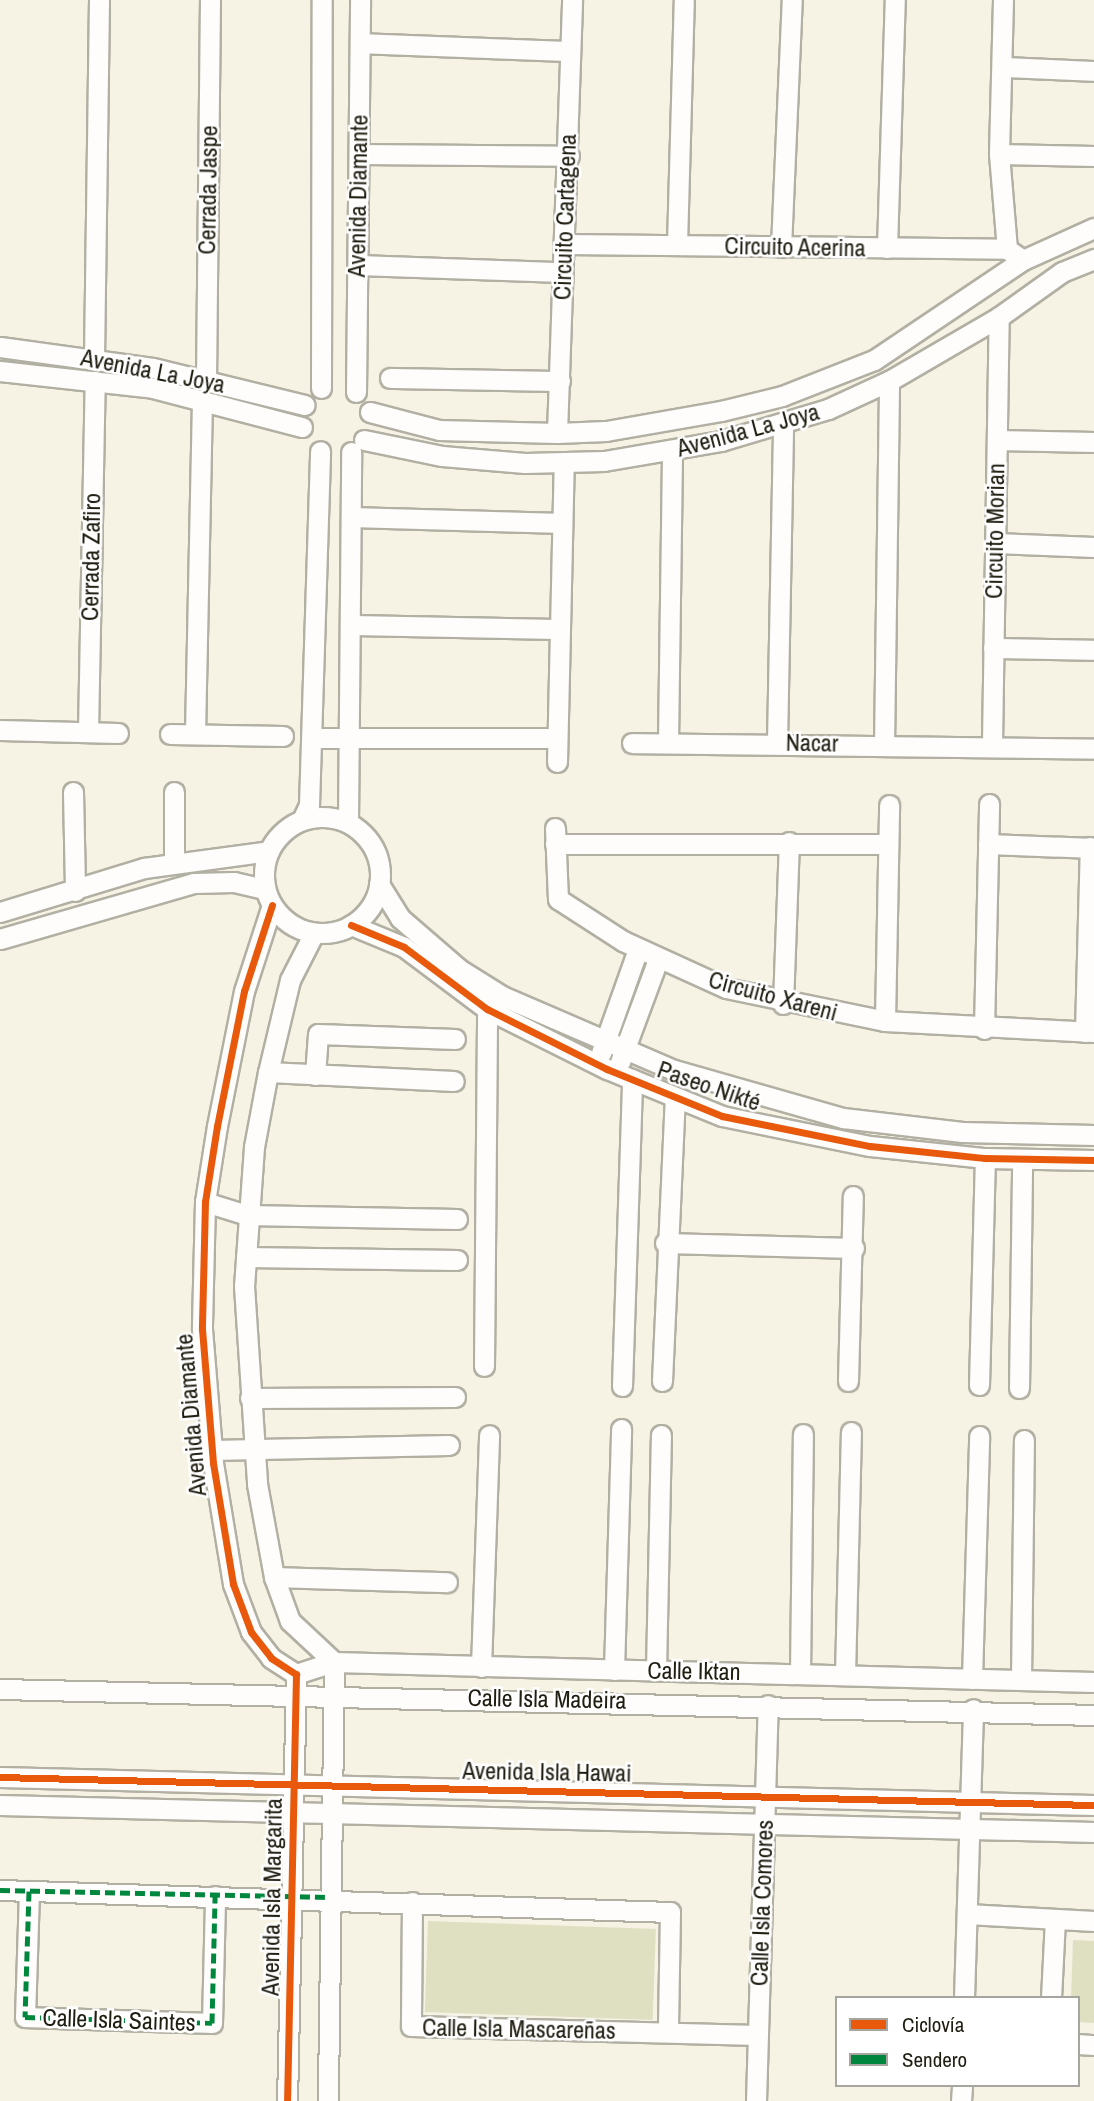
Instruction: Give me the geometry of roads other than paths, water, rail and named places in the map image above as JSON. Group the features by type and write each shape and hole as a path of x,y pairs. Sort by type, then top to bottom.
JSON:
{"street":[{"path":"94,358 99,0"},
{"name":"Cerrada Jaspe","path":"206,380 211,0"},
{"name":"Avenida Diamante","path":"321,0 321,388"},
{"name":"Avenida Diamante","path":"356,392 360,0"},
{"name":"Circuito Cartagena","path":"557,433 569,156 572,0"},
{"path":"677,244 684,0"},
{"path":"781,247 792,0"},
{"path":"887,248 895,0"},
{"path":"1003,0 999,154 1007,249 1023,260"},
{"path":"360,43 570,51"},
{"path":"1003,67 1094,71"},
{"path":"359,154 569,156"},
{"path":"999,154 1094,156"},
{"name":"Avenida La Joya","path":"370,412 439,430 557,433 670,422 782,396 874,360 924,329 1023,260 1094,228"},
{"name":"Circuito Acerina","path":"564,244 1007,249"},
{"name":"Avenida La Joya","path":"358,446 485,462 564,462 672,452 783,424 888,381 999,317 1062,272 1094,259"},
{"path":"358,265 562,272"},
{"name":"Circuito Morian","path":"992,744 999,317"},
{"path":"924,329 932,355"},
{"name":"Avenida La Joya","path":"0,347 94,358 206,380 304,405"},
{"name":"Avenida La Joya","path":"0,371 94,381 202,400 302,427"},
{"path":"390,378 560,381"},
{"name":"Cerrada Zafiro","path":"88,732 94,381"},
{"path":"884,746 888,381"},
{"path":"0,912 174,863 269,851 302,820 309,805 320,451 302,427 304,405 321,388 356,392 370,412 358,446 351,517 348,822"},
{"path":"195,734 202,400"},
{"path":"777,743 783,424"},
{"path":"997,440 1094,442"},
{"path":"320,451 358,446"},
{"path":"668,742 672,452"},
{"path":"557,762 564,462"},
{"path":"351,517 562,523"},
{"path":"995,543 1094,547"},
{"path":"350,625 560,629"},
{"path":"993,648 1094,650"},
{"path":"0,730 118,733"},
{"path":"170,734 283,736"},
{"path":"312,738 557,738"},
{"name":"Nacar","path":"632,743 884,746 992,744 1094,749"},
{"path":"74,792 75,891"},
{"path":"174,792 174,863"},
{"path":"984,1029 989,804"},
{"path":"885,1021 889,805"},
{"path":"0,939 194,883 234,882 269,897 283,918 314,933 351,925 364,914 379,884 374,848 348,822 302,820"},
{"name":"Circuito Xareni","path":"887,844 555,836 558,899 658,959 783,1004 885,1021 984,1029 1090,1032"},
{"path":"783,1004 789,842"},
{"path":"988,844 1092,847 1090,1032"},
{"path":"269,851 269,897"},
{"name":"Paseo Nikté","path":"379,884 400,918 459,969 502,996 605,1043 746,1094 844,1118 962,1132 1094,1135"},
{"name":"Avenida Diamante","path":"269,897 230,1052 205,1202 202,1329 211,1450 233,1584 251,1632 271,1658 296,1674"},
{"name":"Paseo Nikté","path":"351,925 404,947 487,1009 597,1064 722,1116 802,1135 985,1158 1094,1160"},
{"path":"314,933 290,980 268,1072 247,1215 246,1257 253,1446 274,1577 290,1621 334,1662 335,1813 328,2101"},
{"path":"597,1064 638,949"},
{"path":"622,1385 624,1049 658,959"},
{"path":"484,1366 487,1009"},
{"path":"315,1075 318,1034 455,1039"},
{"path":"268,1072 454,1081"},
{"path":"662,1381 665,1243 675,1097"},
{"path":"979,1385 985,1158"},
{"path":"1019,1388 1022,1159"},
{"path":"848,1381 853,1196"},
{"path":"205,1202 247,1215 457,1219"},
{"path":"665,1243 853,1248"},
{"path":"246,1257 457,1260"},
{"path":"250,1398 454,1397"},
{"path":"614,1670 621,1429"},
{"path":"845,1675 851,1432"},
{"path":"800,1672 803,1434"},
{"path":"481,1667 489,1435"},
{"path":"656,1671 661,1435"},
{"path":"972,1679 979,1436"},
{"path":"1021,1680 1024,1440"},
{"path":"211,1450 253,1446 449,1445"},
{"path":"274,1577 447,1582"},
{"name":"Calle Iktan","path":"296,1674 334,1662 800,1672 1094,1682"},
{"path":"296,1674 297,1695"},
{"name":"Calle Isla Madeira","path":"0,1689 972,1709 1094,1715"},
{"name":"Avenida Isla Margarita","path":"287,2101 297,1695"},
{"name":"Calle Isla Comores","path":"756,2101 768,1705"},
{"path":"964,1996 972,1709"},
{"name":"Avenida Isla Hawai","path":"0,1777 1094,1805"},
{"name":"Avenida Isla Hawai","path":"0,1805 1094,1832"},
{"path":"0,1890 331,1897 670,1912 668,2032"},
{"name":"Calle Isla Saintes","path":"29,1891 25,2017 212,2023 215,1896"},
{"name":"Calle Isla Mascareñas","path":"412,1902 411,2026 758,2035"},
{"path":"967,1914 1094,1921"},
{"path":"1051,1996 1055,1919"}]}
